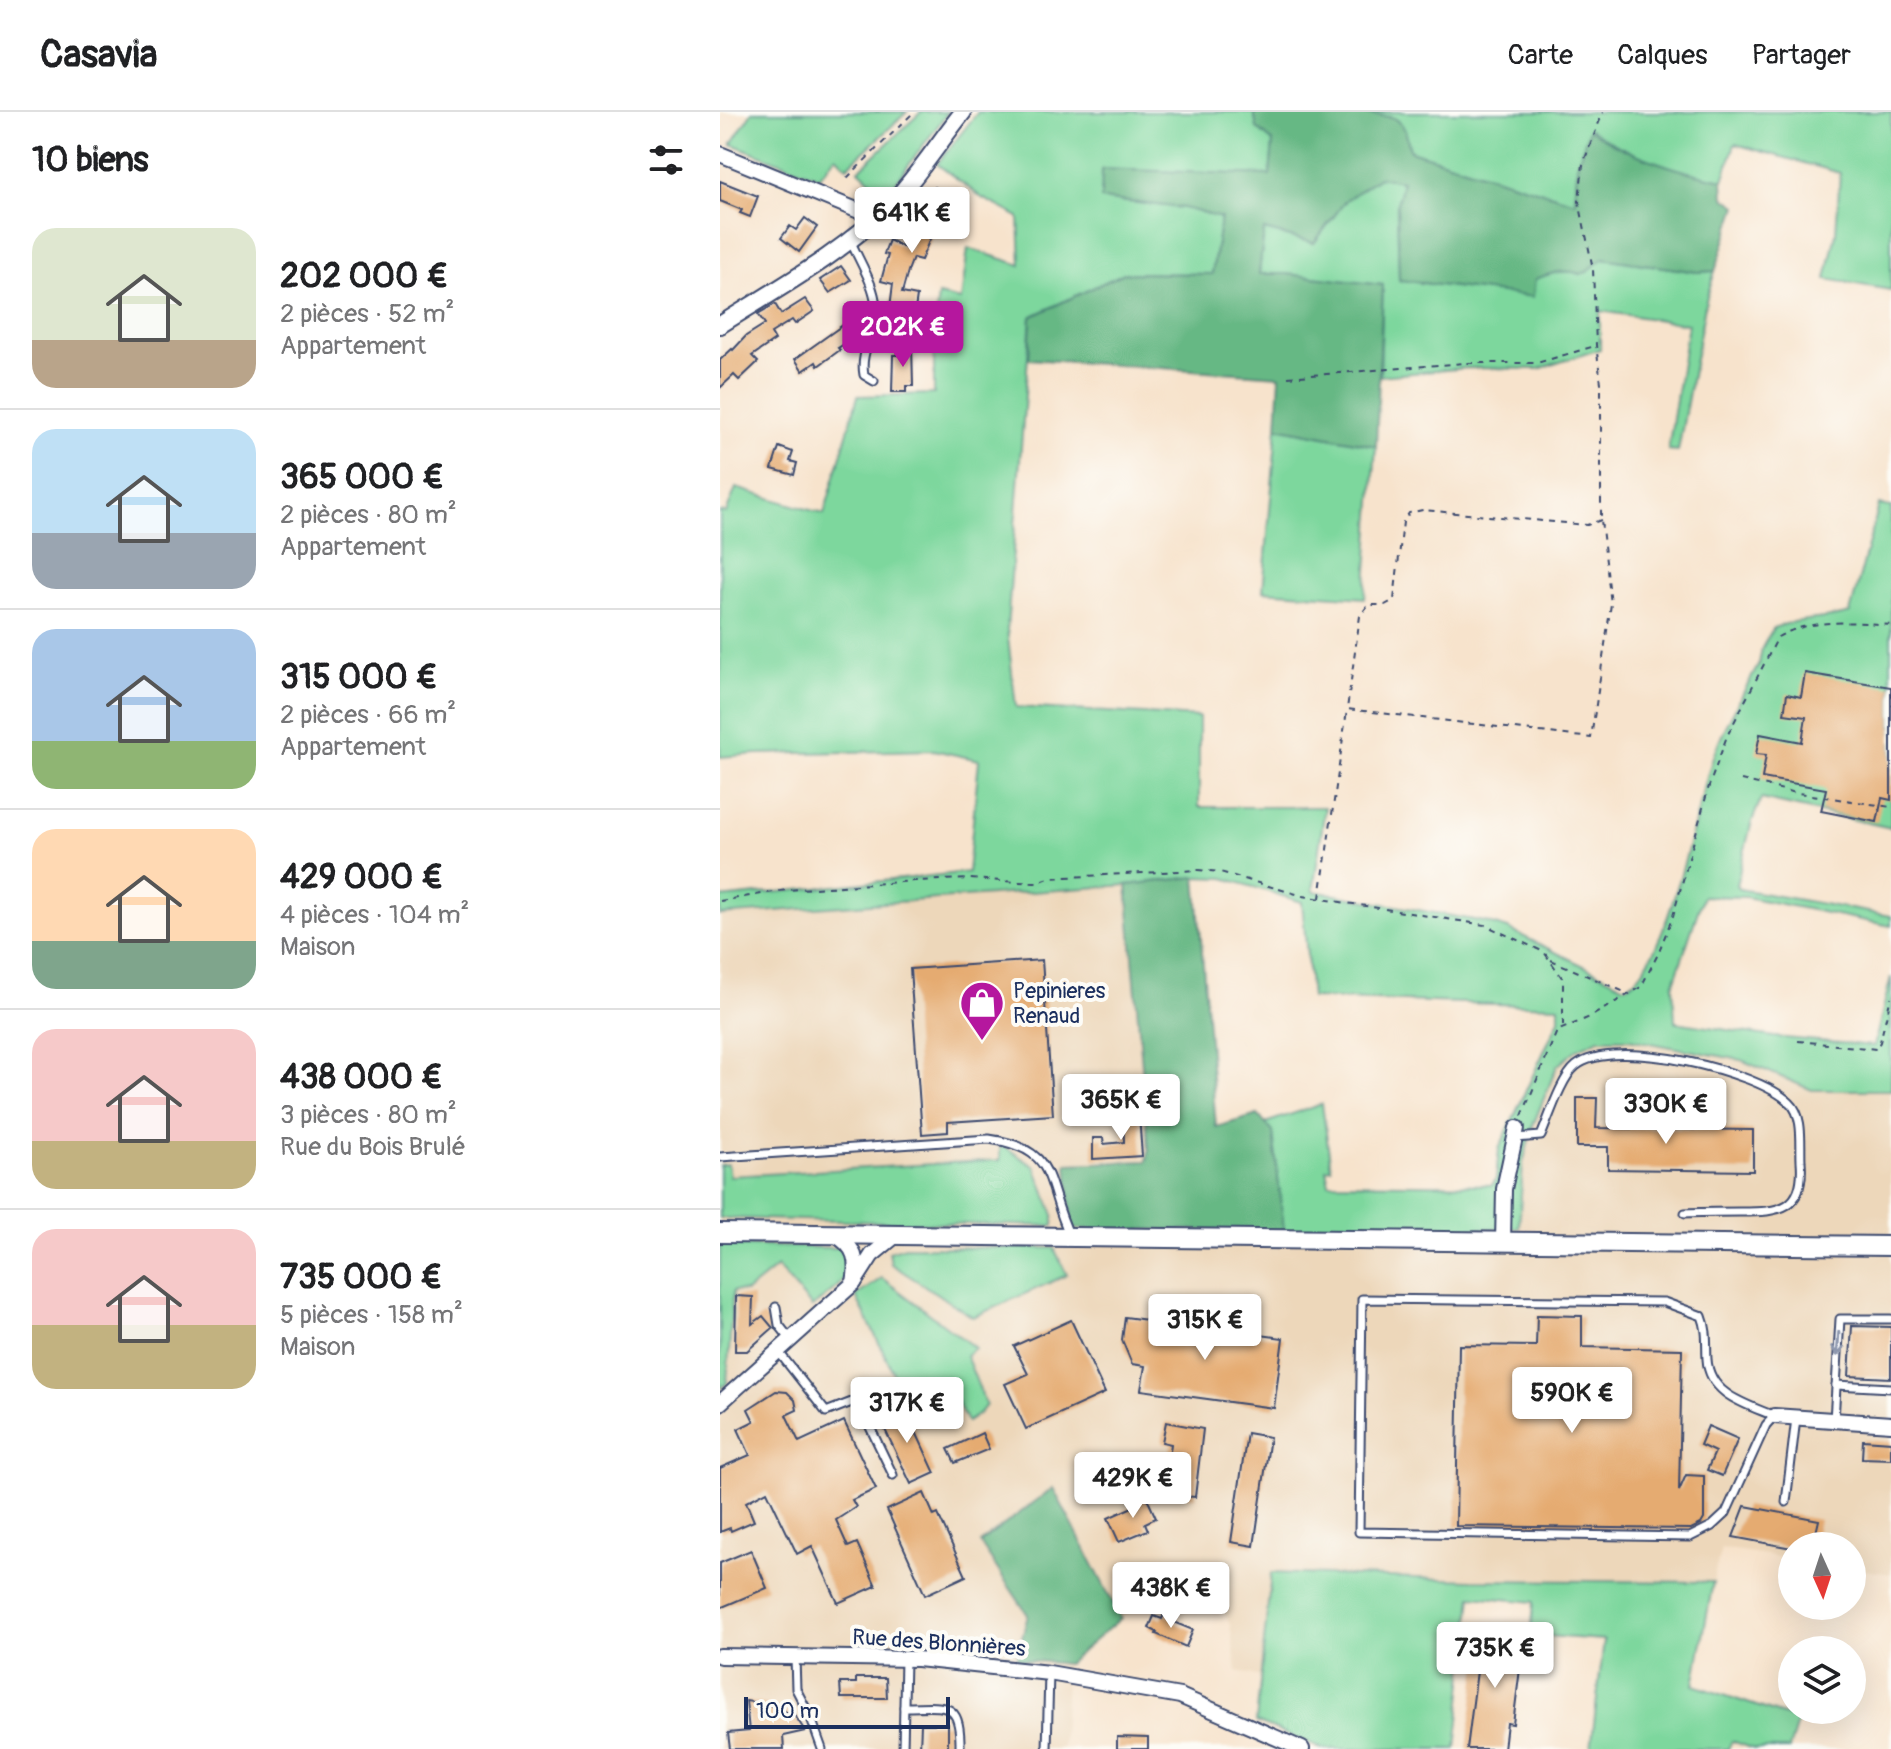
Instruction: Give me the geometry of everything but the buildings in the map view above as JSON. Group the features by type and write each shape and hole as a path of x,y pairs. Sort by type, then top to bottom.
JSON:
{"main road":[{"path":"720,1233 1891,1246"}],"street":[{"path":"720,325 850,240 876,218 893,202 963,112"},
{"path":"720,154 876,218"},
{"path":"1503,1243 1504,1189 1516,1133"},
{"path":"835,1235 855,1252 854,1283"},
{"path":"720,1403 854,1283 872,1255 895,1236"},
{"path":"1774,1416 1891,1424"},
{"name":"Rue des Blonnières","path":"720,1656 905,1659 1049,1673 1180,1696 1302,1749"}],"lane":[{"path":"850,240 876,299 876,317 862,363 864,375 874,381"},
{"path":"1516,1133 1541,1136 1575,1067 1588,1059 1612,1055 1710,1065 1747,1077 1789,1101 1798,1113 1803,1180 1795,1199 1774,1212 1685,1213"},
{"path":"720,1157 989,1139 1014,1143 1033,1152 1044,1165 1071,1238"},
{"path":"1362,1299 1664,1302 1702,1316 1707,1329 1709,1376 1718,1389 1737,1401 1774,1416 1766,1425 1726,1513 1712,1526 1690,1537 1359,1532 1362,1299"},
{"path":"776,1307 779,1325 791,1340"},
{"path":"1834,1421 1840,1319 1891,1319"},
{"path":"778,1351 826,1412 857,1400 893,1475"},
{"path":"1836,1385 1891,1388"},
{"path":"1786,1502 1796,1418"},
{"path":"795,1657 796,1689 822,1749"},
{"path":"903,1749 905,1659"},
{"path":"1047,1749 1049,1673"},
{"path":"904,1707 950,1710 960,1725 960,1749"}],"path":[{"path":"847,178 914,112"},
{"path":"1347,709 1591,738 1611,604 1601,520 1601,383 1593,269 1579,201 1583,164 1603,112"},
{"path":"1288,377 1464,363 1537,363 1596,345"},
{"path":"1320,899 1360,616 1368,605 1385,605 1394,600 1403,522 1409,513 1423,510 1587,525 1601,520"},
{"path":"1516,1133 1557,1031 1590,1017 1641,987 1677,905 1709,786 1727,736 1778,637 1807,626 1891,625"},
{"path":"1741,780 1792,792 1891,807"},
{"path":"720,901 786,890 914,881 970,879 1035,883 1049,878 1198,870 1220,872 1320,899 1485,925 1544,952 1563,979 1563,1027"},
{"path":"1549,959 1630,995"},
{"path":"1798,1041 1876,1049 1891,997"}],"shaded area":[{"path":"1127,885 1149,1150 1147,1161 1067,1164 1284,1231 1519,1228 1523,1163 1533,1125 1557,1065 1577,1049 1600,1039 1629,1039 1741,1060 1812,1090 1891,1090 1891,1574 1866,1570 1866,1532 1778,1532 1778,1557 1721,1548 1713,1582 1472,1580 1272,1573 1261,1677 1237,1671 1230,1625 1207,1569 1121,1618 1053,1488 980,1543 1028,1615 1017,1659 1067,1664 1062,1749 720,1749 720,915"}],"green space":[{"path":"752,112 907,112 847,167 836,156 819,177 731,144"},
{"path":"921,112 948,112 889,191 864,194 873,183 859,170"},
{"path":"978,112 1254,112 1257,128 1273,142 1270,175 1101,199 1184,208 1221,218 1212,274 1124,273 1031,317 1007,629 1016,707 1199,717 1199,807 1325,807 1313,891 1485,922 1508,929 1625,986 1640,974 1654,950 1679,880 1715,751 1759,664 1762,648 1773,628 1850,613 1879,505 1891,507 1891,828 1761,799 1752,821 1736,885 1739,889 1891,916 1891,926 1746,897 1703,896 1673,986 1675,1022 1774,1037 1874,1046 1891,977 1891,1090 1812,1090 1741,1060 1629,1039 1599,1039 1577,1049 1557,1066 1533,1125 1523,1163 1519,1228 1284,1231 1273,1133 1265,1123 1322,1104 1331,1168 1326,1169 1329,1183 1492,1185 1496,1179 1499,1149 1559,1019 1559,1006 1311,998 1302,902 1224,878 1196,877 1127,885 720,915 720,898 968,872 979,760 934,750 720,757 720,512 726,513 736,488 824,514 858,396 934,394 934,331 938,295 961,300 968,248 1021,265 1019,217 982,198 937,164"},
{"path":"1254,112 1348,113 1394,118 1404,128 1410,151 1575,202 1577,165 1589,129 1653,161 1723,180 1724,197 1737,206 1715,271 1697,272 1603,258 1587,272 1558,272 1535,279 1533,297 1399,280 1397,204 1402,181 1379,177 1346,200 1314,243 1264,230 1259,274 1287,274 1383,285 1376,446 1277,427 1280,376 1029,359 1031,317 1124,273 1212,274 1221,218 1184,208 1101,199 1102,169 1270,175 1273,142 1257,128"},
{"path":"1352,112 1891,112 1891,290 1826,279 1836,233 1840,173 1735,144 1723,180 1654,161 1590,129 1577,165 1575,202 1410,151 1398,123 1385,116"},
{"path":"1379,177 1403,181 1397,204 1399,280 1532,296 1534,279 1563,272 1580,274 1603,258 1697,272 1715,271 1706,300 1678,451 1668,450 1688,324 1600,311 1600,349 1539,369 1468,368 1380,376 1383,285 1259,274 1264,230 1314,243 1346,200"},
{"path":"1277,427 1376,446 1365,598 1263,591"},
{"path":"1196,877 1216,1127 1258,1115 1273,1132 1284,1231 1072,1229 1067,1164 1147,1161 1149,1150 1127,885"},
{"path":"1000,1147 1005,1147 1035,1167 1054,1215 1054,1226 720,1218 720,1165 728,1164 730,1176 1000,1160"},
{"path":"720,1245 839,1248 848,1266 847,1274 836,1288 812,1307 777,1267 746,1292 733,1291 727,1383 720,1389"},
{"path":"905,1247 1054,1248 1067,1275 973,1317 891,1264 889,1252"},
{"path":"882,1278 975,1348 966,1355 986,1405 967,1422 954,1396 913,1413 856,1296"},
{"path":"1053,1488 1121,1618 1067,1664 1016,1659 1028,1615 980,1543"},
{"path":"1271,1573 1472,1580 1713,1582 1694,1685 1778,1713 1778,1724 1797,1724 1789,1749 1754,1749 1732,1741 1728,1749 1591,1749 1604,1640 1531,1635 1534,1602 1472,1596 1456,1749 1324,1749 1256,1722"}],"place":[{"name":"Pepinieres Renaud","path":"982,1042"}]}
